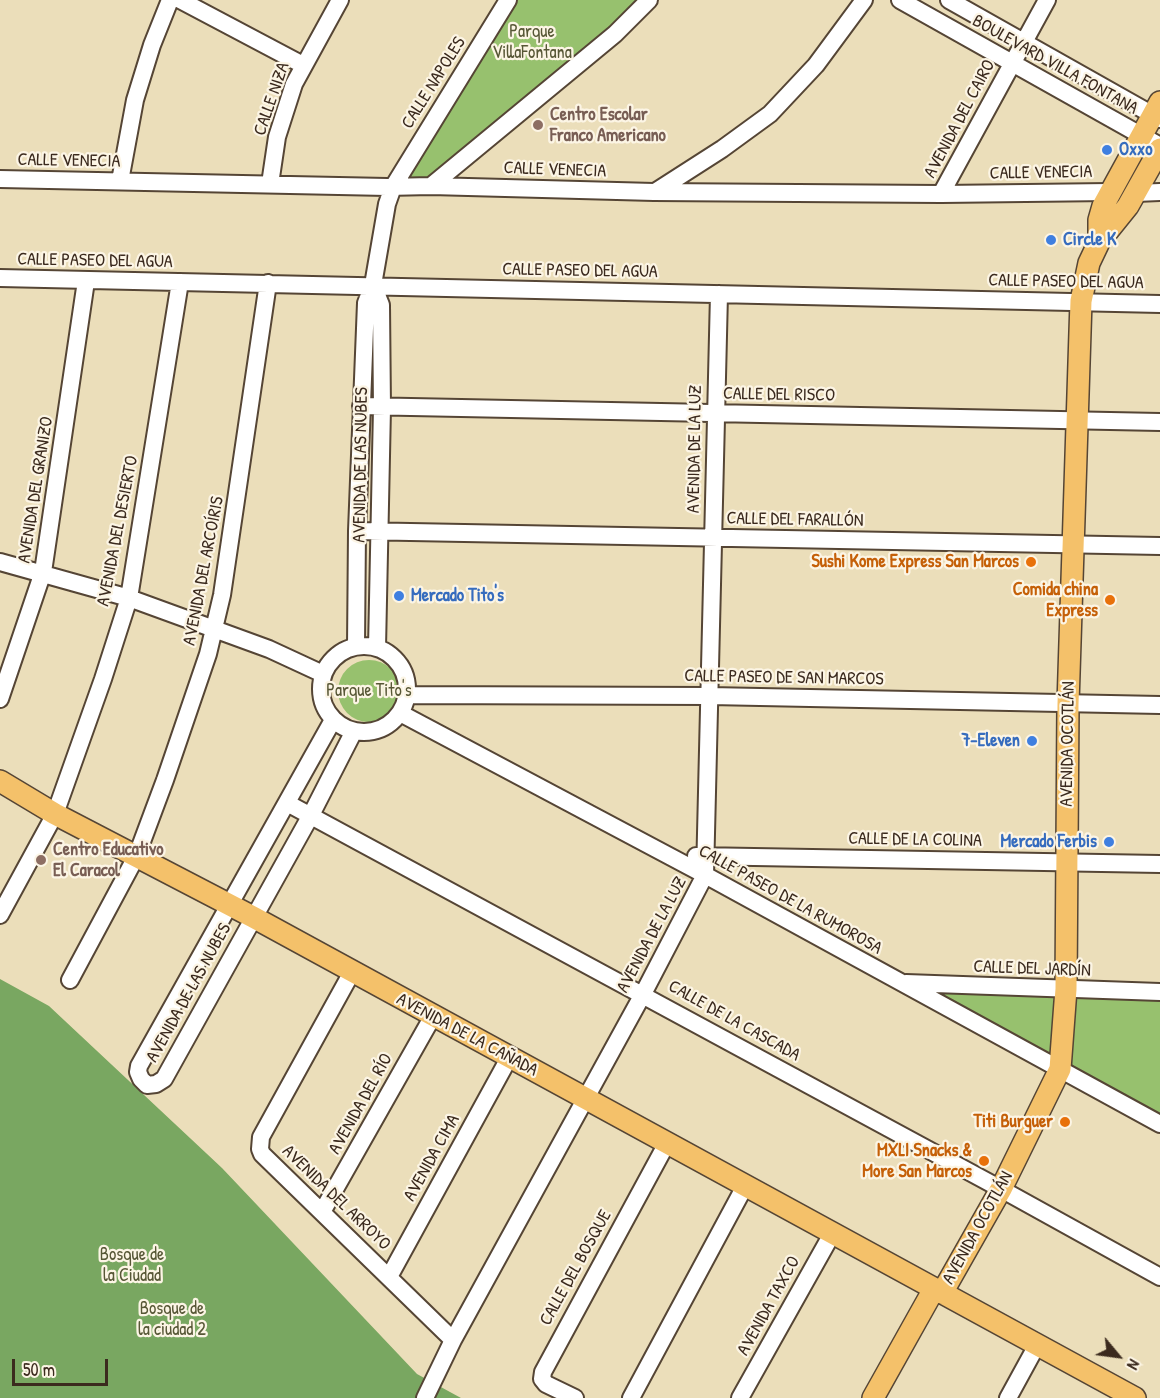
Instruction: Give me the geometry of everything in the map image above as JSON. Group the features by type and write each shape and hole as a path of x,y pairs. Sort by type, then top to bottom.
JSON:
{"main road":[{"path":"1154,144 1158,112"},
{"name":"AVENIDA OCOTLÁN","path":"1099,242 1099,220 1110,192 1154,144"},
{"name":"AVENIDA OCOTLÁN","path":"873,1398 1001,1189 1060,1069 1066,990 1068,704 1081,301 1089,263 1099,242 1115,224 1136,193 1154,144"},
{"name":"AVENIDA DE LA CAÑADA","path":"0,782 55,814 253,917 1135,1398"}],"street":[{"path":"120,182 135,100 152,45 170,0"},
{"path":"180,0 303,65"},
{"name":"CALLE NIZA","path":"270,184 286,106 303,65 340,0"},
{"name":"CALLE NAPOLES","path":"393,187 508,0"},
{"path":"431,186 615,34 649,0"},
{"path":"654,192 722,149 770,114 816,65 864,0"},
{"name":"BOULEVARD VILLA FONTANA","path":"900,0 1154,144"},
{"name":"BOULEVARD VILLA FONTANA","path":"949,0 1023,42 1158,112"},
{"name":"AVENIDA DEL CAIRO","path":"941,194 1047,0"},
{"name":"CALLE VENECIA","path":"0,179 654,192 941,194 1110,192"},
{"name":"AVENIDA DE LAS NUBES","path":"356,646 357,531 366,303 373,285 381,234 393,187"},
{"path":"1136,193 1160,192"},
{"name":"CALLE PASEO DEL AGUA","path":"0,278 1160,304"},
{"name":"AVENIDA DEL GRANIZO","path":"0,699 43,572 86,281"},
{"name":"AVENIDA DEL DESIERTO","path":"0,915 55,814 129,597 180,282"},
{"name":"AVENIDA DEL ARCOÍRIS","path":"70,980 137,855 169,769 216,628 268,283"},
{"name":"AVENIDA DE LAS NUBES","path":"373,285 381,305 382,408 377,648"},
{"name":"AVENIDA DE LA LUZ","path":"425,1398 453,1340 643,994 705,875 719,294"},
{"name":"CALLE DEL RISCO","path":"361,406 1160,422"},
{"name":"CALLE DEL FARALLÓN","path":"357,531 1160,546"},
{"path":"0,562 129,597 216,628 324,674"},
{"path":"356,646 377,648 391,655 401,666 406,680 407,695 400,713 388,725 372,732 354,732 333,720 324,706 321,690 324,674 331,661 342,652 356,646"},
{"name":"CALLE PASEO DE SAN MARCOS","path":"407,695 710,696 1160,705"},
{"name":"CALLE PASEO DE LA RUMOROSA","path":"400,713 670,856 1160,1124"},
{"name":"AVENIDA DE LAS NUBES","path":"333,720 139,1066 138,1072 141,1079 147,1084 156,1084 164,1079 354,732"},
{"name":"CALLE DE LA CASCADA","path":"287,803 643,994 1160,1277"},
{"name":"CALLE DE LA COLINA","path":"670,856 1160,864"},
{"name":"AVENIDA DEL ARROYO","path":"352,972 259,1143 262,1154 453,1340"},
{"name":"CALLE DEL JARDÍN","path":"902,983 1160,992"},
{"name":"AVENIDA DEL RÍO","path":"322,1212 433,1016"},
{"name":"AVENIDA CIMA","path":"389,1277 509,1058"},
{"name":"CALLE DEL BOSQUE","path":"575,1398 546,1384 542,1379 543,1372 667,1143"},
{"path":"631,1398 746,1186"},
{"name":"AVENIDA TAXCO","path":"740,1398 832,1234"},
{"path":"1008,1398 1037,1345"}],"green space":[{"name":"Parque VillaFontana","path":"507,0 645,0 423,187 389,187"},
{"name":"Parque Tito's","path":"369,660 381,662 391,669 398,679 400,691 398,703 391,713 381,720 369,722 357,720 347,713 340,703 338,691 340,679 347,669 357,662"},
{"name":"Bosque de la Ciudad","path":"0,979 49,1006 222,1168 417,1374 461,1398 0,1398"},
{"path":"1075,990 1160,994 1160,1122 1040,1057 934,992 1053,994 1061,1067 1109,1094 1070,1071"}],"place":[{"name":"Centro Escolar Franco Americano","path":"538,125"},
{"name":"Oxxo","path":"1107,150"},
{"name":"Circle K","path":"1051,240"},
{"name":"Sushi Kome Express San Marcos","path":"1031,562"},
{"name":"Mercado Tito's","path":"399,596"},
{"name":"Comida china Express","path":"1110,600"},
{"name":"7-Eleven","path":"1032,741"},
{"name":"Mercado Ferbis","path":"1109,842"},
{"name":"Centro Educativo El Caracol","path":"41,860"},
{"name":"Titi Burguer","path":"1065,1122"},
{"name":"MXLI Snacks & More San Marcos","path":"984,1161"}],"park label":[{"name":"Bosque de la ciudad 2","path":"172,1319"}]}
